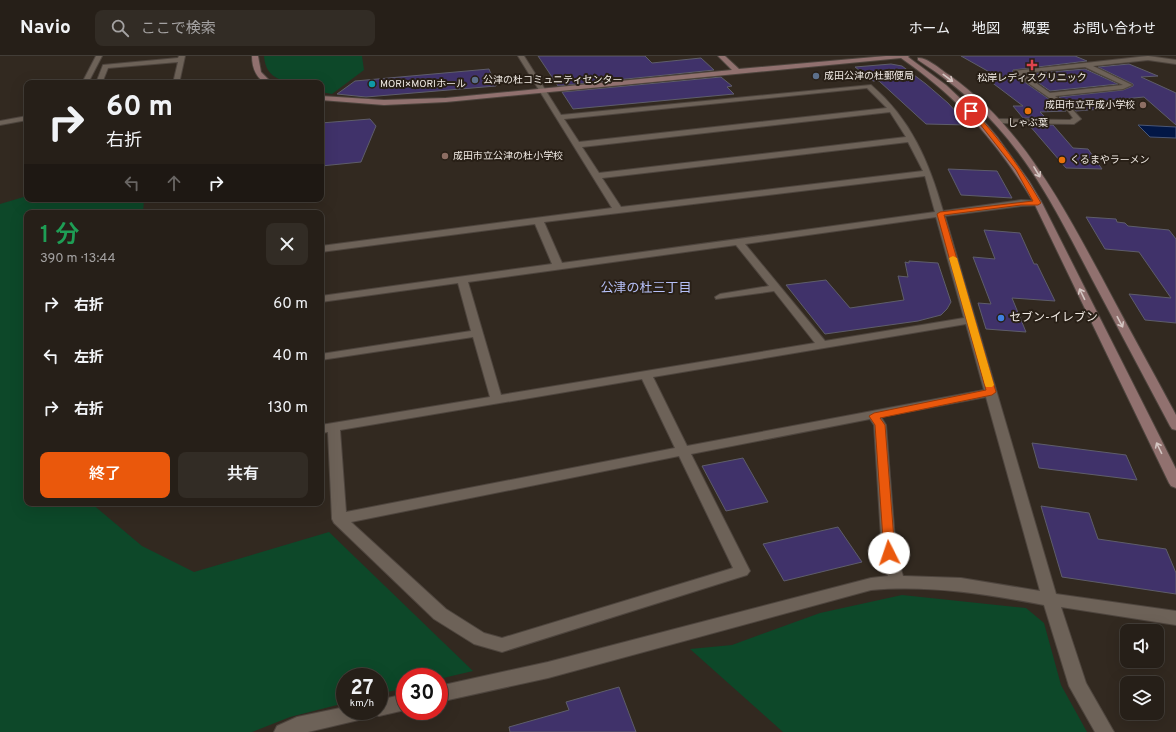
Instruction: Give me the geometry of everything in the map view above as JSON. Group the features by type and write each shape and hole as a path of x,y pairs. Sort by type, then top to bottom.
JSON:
{"street":[{"path":"87,80 99,56"},
{"path":"255,56 258,74 265,80"},
{"path":"521,56 595,176 618,210"},
{"path":"720,56 737,71"},
{"path":"902,56 920,67 946,88 982,121 1019,170 1038,203 1176,483"},
{"path":"324,98 360,102 412,102 906,56"},
{"path":"916,56 959,86 997,121 1033,165 1058,205 1176,426"},
{"path":"100,80 105,66 181,58 178,80"},
{"path":"997,121 1071,122 1077,118 1070,110 1016,72 1148,58 1176,62"},
{"path":"1049,95 1123,88 1129,85 1086,65"},
{"path":"558,117 869,86 892,110 911,139 928,173 992,392 1050,599 1078,686 1105,732"},
{"path":"576,145 892,110"},
{"path":"0,122 24,118"},
{"path":"595,176 911,139"},
{"path":"324,249 538,220 928,173"},
{"path":"324,299 1021,203 1038,203"},
{"path":"538,220 558,266"},
{"path":"738,241 823,345"},
{"path":"462,280 497,400"},
{"path":"720,297 776,288"},
{"path":"646,375 742,571 502,645 480,639 440,614 339,519 327,428 970,320"},
{"path":"324,357 477,333"},
{"path":"339,519 992,392"},
{"path":"874,416 880,425 889,553 897,581"},
{"path":"448,692 548,670 871,584 897,581 947,583 999,589 1050,599 1176,618"},
{"path":"283,732 297,726 336,717"}],"green space":[{"path":"264,56 362,56 364,70 332,94 324,93 324,80 282,80 271,73 266,66"},
{"path":"24,197 24,202 144,202 143,210 24,210 24,506 95,506 142,546 194,572 329,532 473,671 448,677 448,668 396,668 396,690 388,692 388,668 336,668 336,705 290,717 252,732 0,732 0,204"},
{"path":"902,595 1026,608 1044,623 1061,685 1087,732 783,732 690,649 732,645 820,613"}],"water":[{"path":"1138,125 1176,127 1176,138 1150,137"}],"building":[{"path":"538,56 645,56 652,63 701,58 714,70 558,86"},
{"path":"961,56 1075,56 1087,61 1013,70 1013,74 1066,111 1040,112 1046,118 1023,118 1013,106 1023,106 986,78 1000,78"},
{"path":"891,64 902,66 926,84 948,103 968,125 926,124 879,81 873,81 855,67"},
{"path":"1129,64 1158,76 1141,77 1176,93 1176,125 1144,97 1091,102 1102,109 1076,111 1059,97 1123,90 1133,86 1133,84 1098,67"},
{"path":"489,69 496,86 366,97 337,94 355,81"},
{"path":"1085,69 1118,84 1050,91 1026,74"},
{"path":"721,77 732,86 727,87 734,94 573,109 562,92"},
{"path":"370,119 376,126 361,162 324,166 324,123"},
{"path":"1029,125 1053,125 1073,148 1088,149 1102,169 1066,168"},
{"path":"948,169 997,171 1012,198 961,195"},
{"path":"1086,217 1116,219 1117,222 1125,223 1128,226 1169,230 1176,239 1176,323 1145,320 1129,294 1171,298 1139,252 1105,249"},
{"path":"984,230 1020,233 1034,264 1037,264 1055,301 1012,298 1026,332 986,329 978,303 991,304 973,257 995,259"},
{"path":"909,261 938,263 951,302 941,315 918,321 825,334 786,285 826,280 850,308 904,300 898,276 908,277 905,262 909,263"},
{"path":"1032,443 1126,455 1137,480 1039,468"},
{"path":"743,458 768,502 726,511 702,466"},
{"path":"1041,506 1089,513 1098,539 1166,549 1176,573 1176,594 1062,577"},
{"path":"838,527 862,562 784,581 763,544"},
{"path":"619,687 636,732 510,732 509,727 569,710 566,702"}],"slow traffic":[{"path":"953,258 989,385"}],"place":[{"name":"松岸レディスクリニック","path":"1032,65"},
{"name":"成田公津の杜郵便局","path":"816,76"},
{"name":"公津の杜コミュニティセンター","path":"475,80"},
{"name":"MORI×MORIホール","path":"372,84"},
{"name":"成田市立平成小学校","path":"1143,105"},
{"name":"しゃぶ葉","path":"1028,111"},
{"name":"成田市立公津の杜小学校","path":"445,156"},
{"name":"くるまやラーメン","path":"1062,160"},
{"name":"セブン-イレブン","path":"1001,318"}],"district":[{"name":"公津の杜三丁目","path":"646,289"}],"route":[{"path":"889,553 880,425 874,416 992,392 940,214 1021,203 1038,203 1019,170 1001,145 982,121 971,111"}]}
